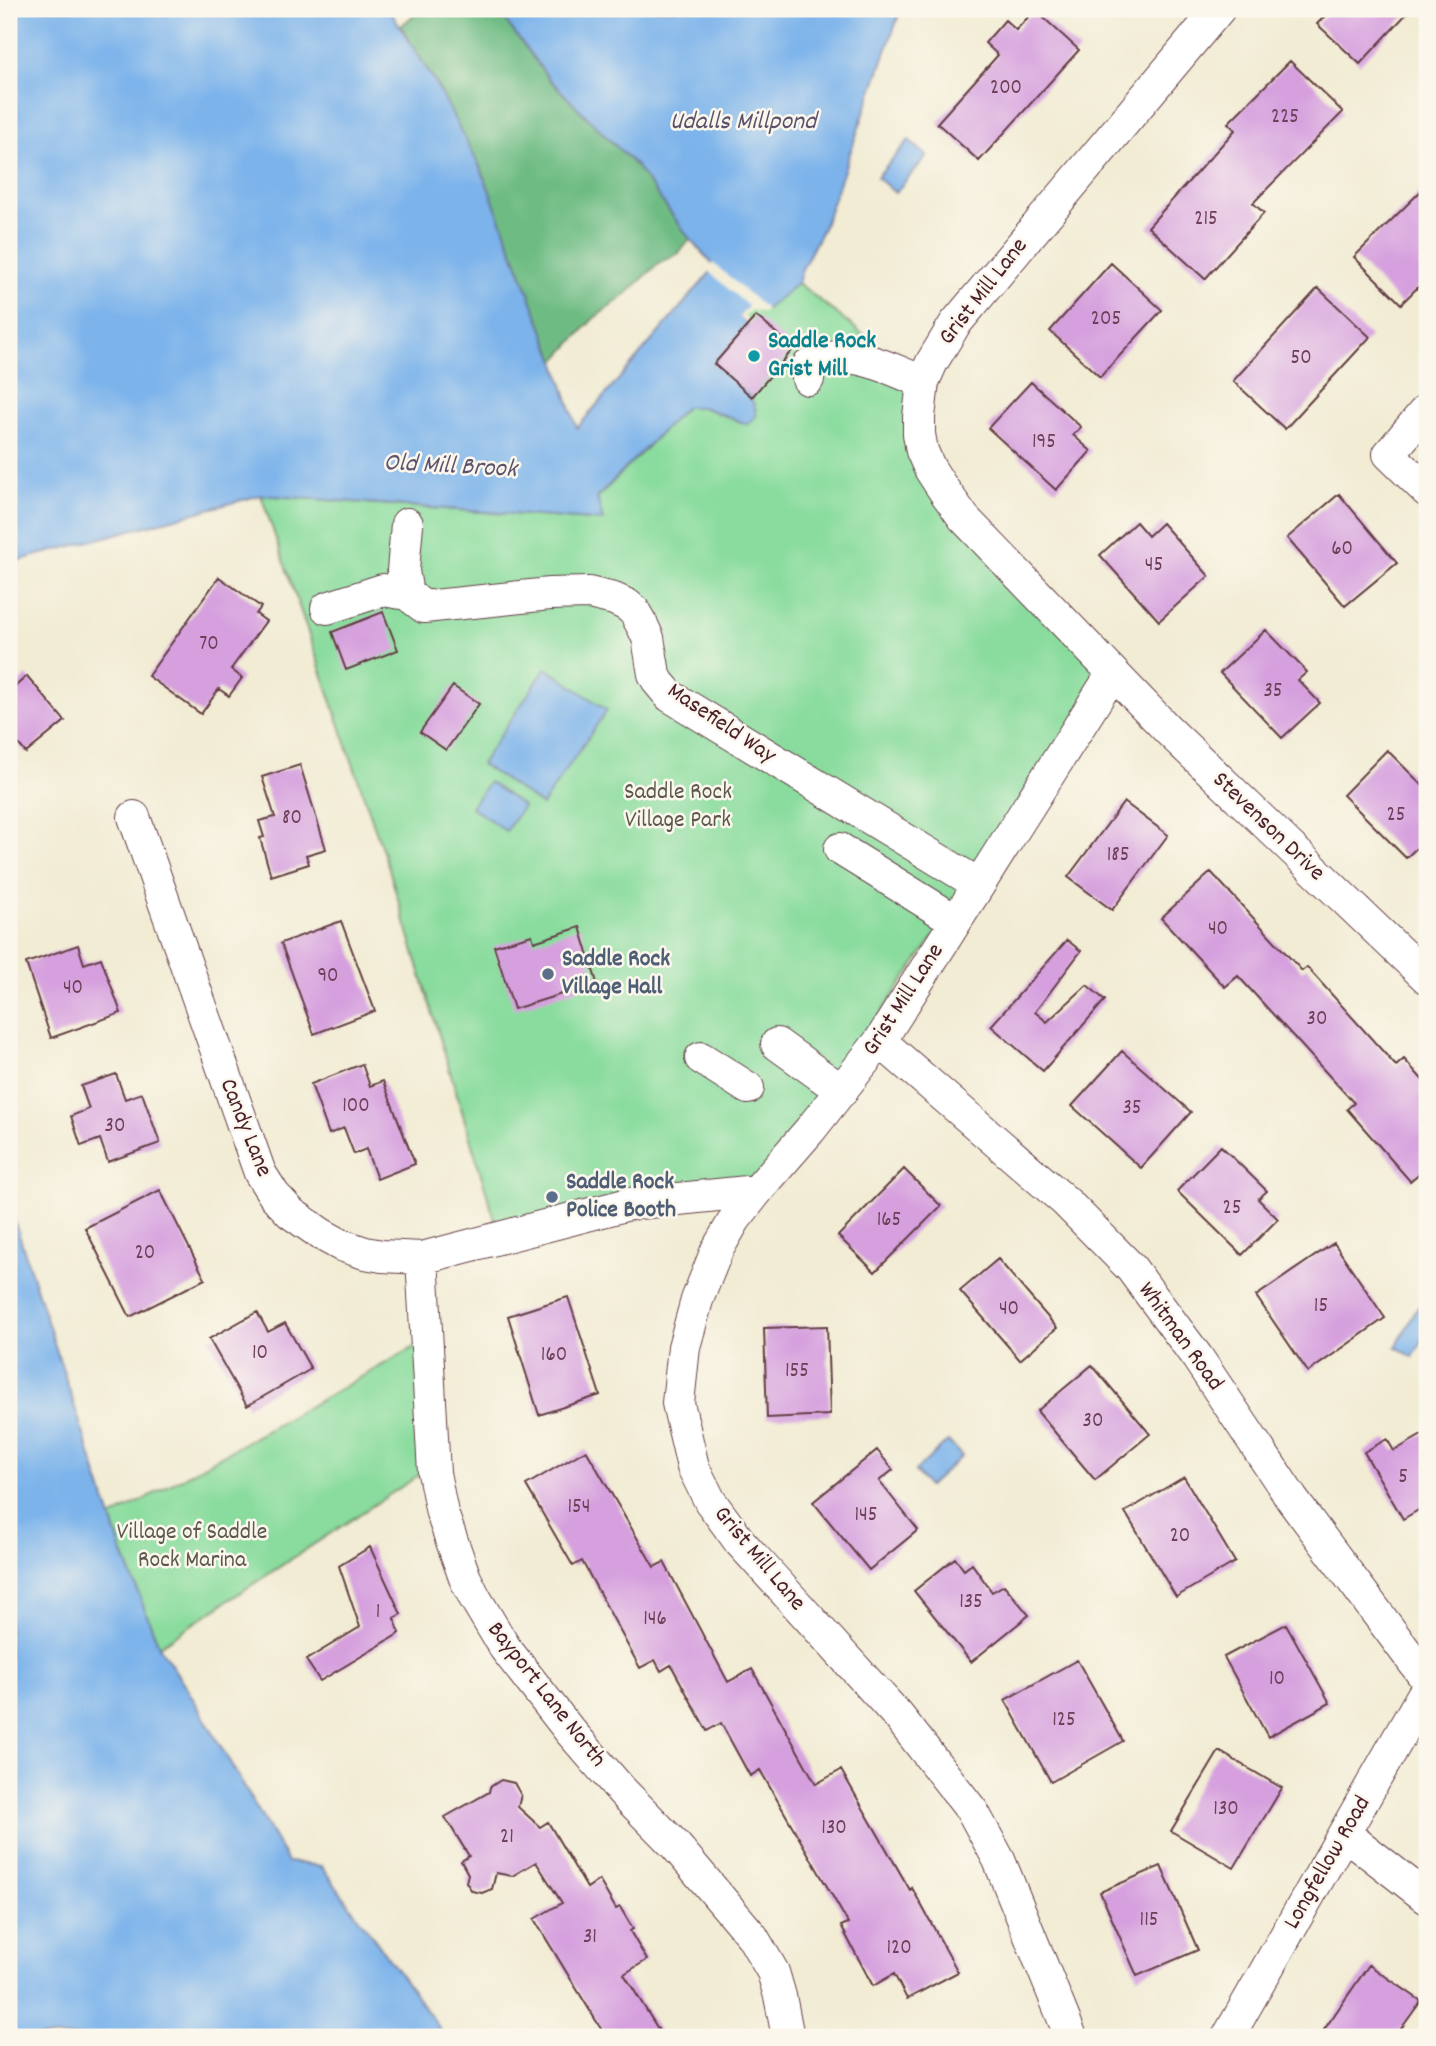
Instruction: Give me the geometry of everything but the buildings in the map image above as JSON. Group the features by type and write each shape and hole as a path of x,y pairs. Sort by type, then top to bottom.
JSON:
{"street":[{"name":"Grist Mill Lane","path":"1071,2037 999,1860 973,1812 899,1717 740,1542 710,1501 693,1467 678,1403 684,1347 696,1300 717,1250 735,1219 842,1091 880,1041 1113,673 964,518 943,489 926,460 919,434 923,382 945,338 963,313 1219,9"},
{"path":"808,379 807,366 818,361 844,357 883,365 923,382"},
{"path":"1427,409 1389,454 1427,491"},
{"path":"407,524 403,570 407,594"},
{"name":"Masefield Way","path":"327,608 383,590 407,594 424,607 550,594 590,593 614,599 634,611 648,639 654,674 670,696 978,884"},
{"name":"Stevenson Drive","path":"1113,673 1168,730 1427,978"},
{"name":"Candy Lane","path":"134,817 260,1173 274,1195 291,1213 321,1234 341,1245 365,1253 422,1258 629,1203 757,1191"},
{"path":"840,849 956,921"},
{"name":"Whitman Road","path":"880,1041 1066,1202 1131,1268 1197,1357 1292,1499 1427,1680"},
{"path":"776,1044 842,1091"},
{"path":"701,1058 748,1088"},
{"name":"Bayport Lane North","path":"422,1258 434,1473 442,1513 465,1578 487,1620 532,1684 622,1791 675,1845 752,1936 772,1972 788,2037"},
{"name":"Longfellow Road","path":"1228,2037 1427,1688"},
{"path":"1345,1834 1427,1898"}],"green space":[{"path":"421,9 497,9 550,80 637,167 690,239 679,253 658,264 623,297 593,319 555,361 481,169 436,84 401,26"},
{"name":"Saddle Rock Village Park","path":"798,283 923,382 922,451 1113,673 1070,741 757,1191 500,1237 389,869 261,495 603,521 597,498 686,407 702,407 747,424 752,397 714,364 748,325 739,317 748,307 766,309"},
{"name":"Village of Saddle Rock Marina","path":"427,1340 436,1464 159,1646 111,1518"}],"water":[{"path":"9,9 389,9 436,84 481,169 555,361 577,428 715,267 690,239 637,167 550,80 497,9 901,9 824,226 802,269 798,283 766,309 748,307 740,317 748,324 714,364 747,393 755,407 756,416 747,424 702,407 686,407 597,497 603,521 261,495 9,563"},
{"path":"909,140 927,156 895,193 877,177"},
{"path":"546,668 607,710 542,805 481,764"},
{"path":"489,782 523,806 506,831 471,807"},
{"path":"9,1204 120,1546 159,1646 188,1690 288,1862 321,1866 446,2037 9,2037"},
{"path":"1418,1307 1427,1313 1427,1332 1413,1357 1396,1347"},
{"path":"948,1441 962,1456 928,1487 915,1471"}],"pier":[{"path":"713,263 766,309 763,312 750,310 744,317 751,322 748,324 739,317 748,306 708,271"}],"place":[{"name":"Saddle Rock Grist Mill","path":"754,356"},
{"name":"Saddle Rock Village Hall","path":"548,974"},
{"name":"Saddle Rock Police Booth","path":"552,1197"}],"water label":[{"name":"Udalls Millpond","path":"743,122"},
{"name":"Old Mill Brook","path":"450,467"}]}
